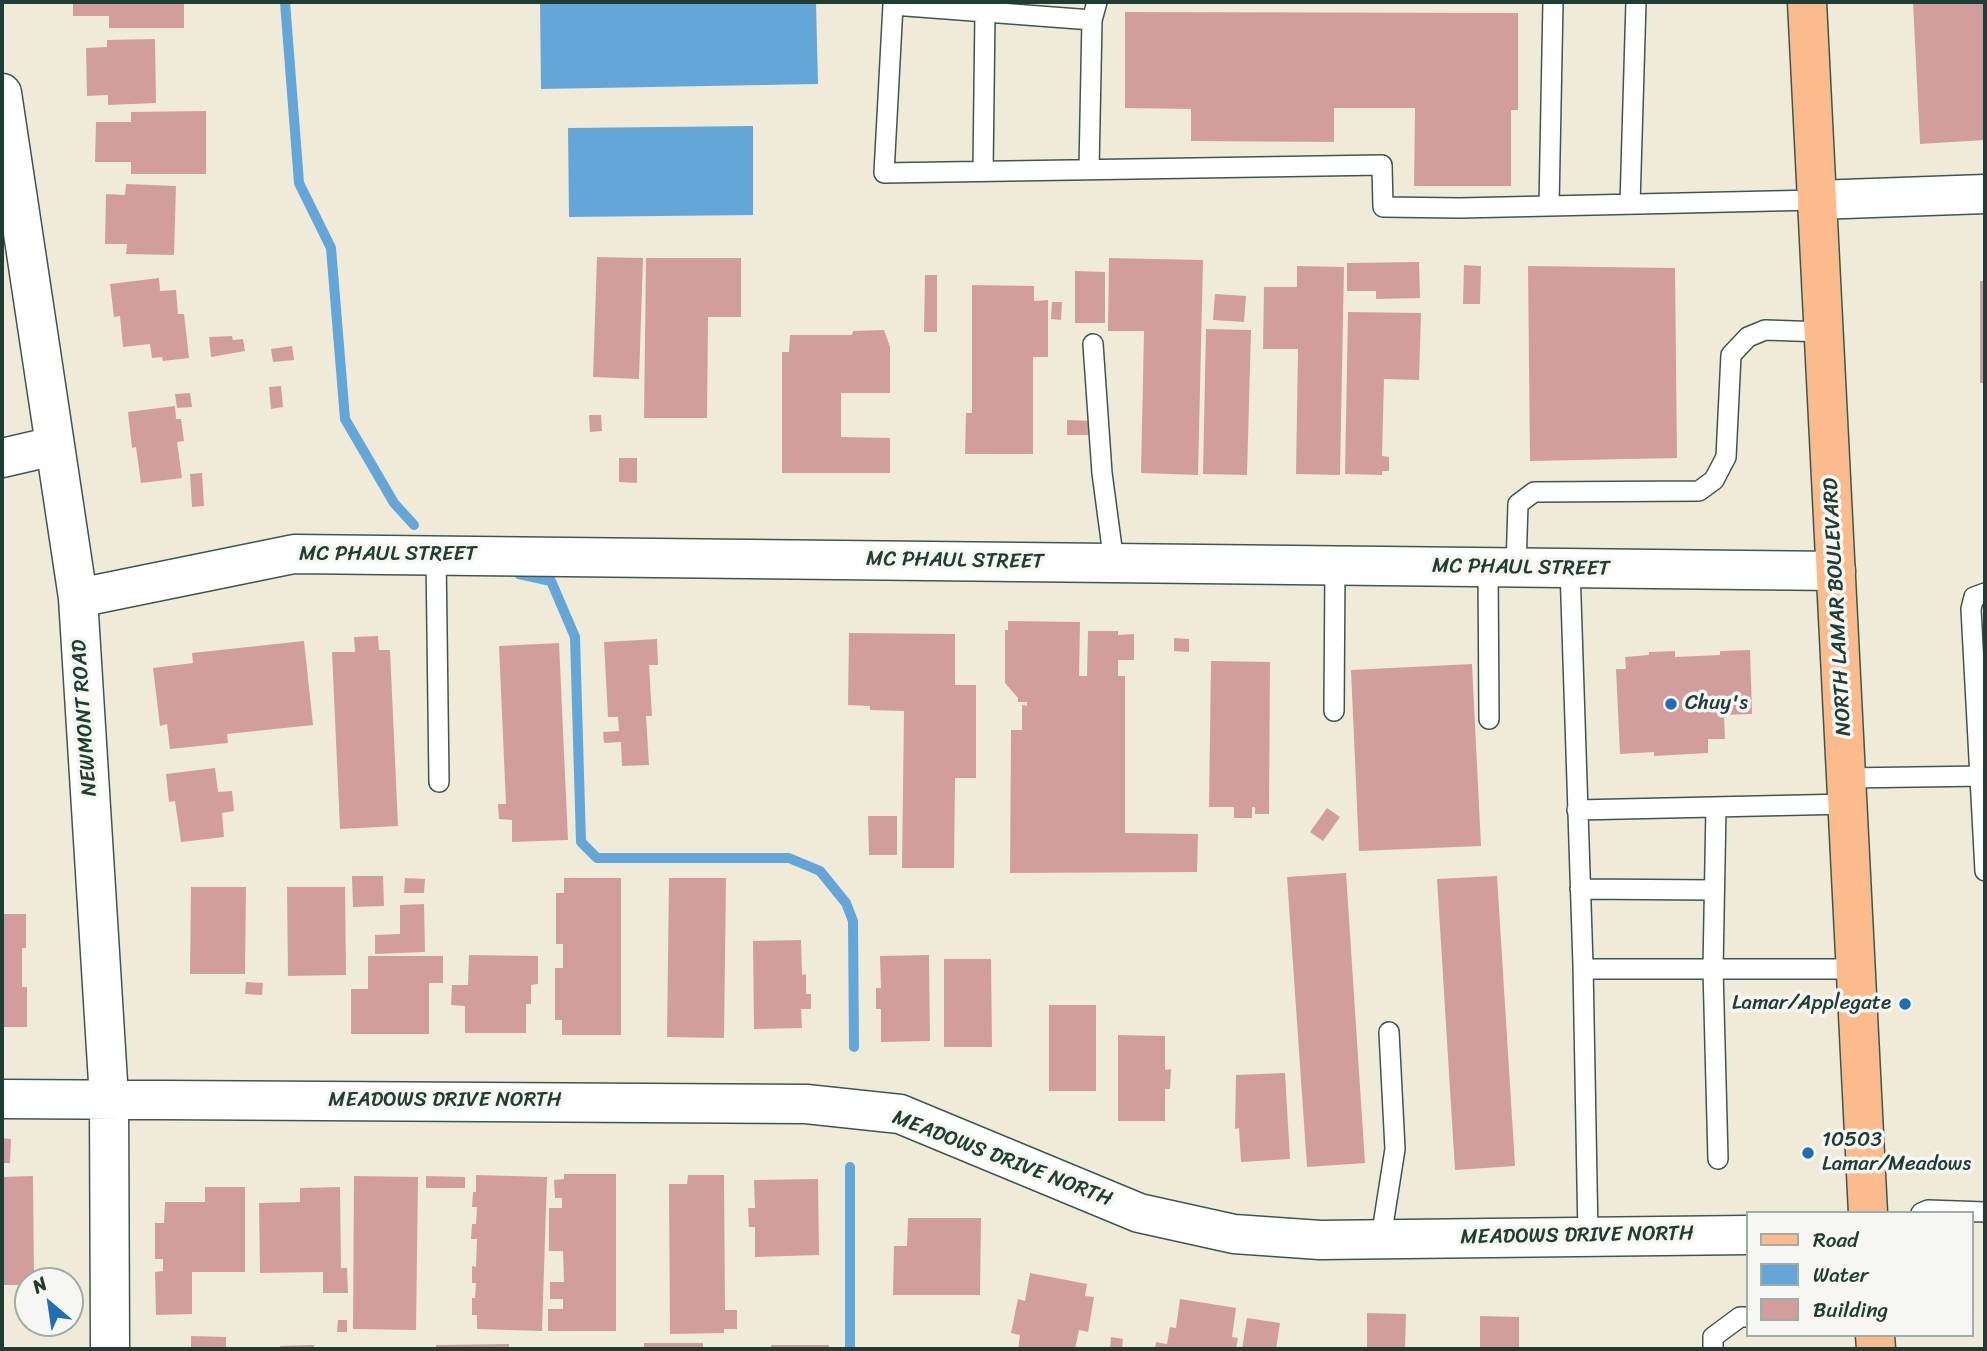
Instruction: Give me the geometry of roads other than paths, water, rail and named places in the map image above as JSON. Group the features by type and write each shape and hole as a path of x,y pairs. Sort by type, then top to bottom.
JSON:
{"main road":[{"name":"NORTH LAMAR BOULEVARD","path":"1807,2 1868,1211"}],"street":[{"name":"NEWMONT ROAD","path":"2,93 78,598 108,1098 110,1349"},
{"path":"1816,200 1985,194"},
{"path":"2,458 54,446"},
{"name":"MC PHAUL STREET","path":"78,598 294,554 1836,571"},
{"name":"MEADOWS DRIVE NORTH","path":"2,1098 806,1104 900,1114 1139,1213 1234,1234 1320,1240 1745,1235"}],"lane":[{"path":"1549,206 1553,2"},
{"path":"1630,204 1636,2"},
{"path":"1090,169 1095,11 985,12 893,5 884,173 1382,165 1383,207 1816,200"},
{"path":"983,171 985,12"},
{"path":"1489,719 1502,567 1518,504 1534,492 1699,491 1714,480 1726,457 1731,355 1748,337 1765,330 1824,332"},
{"path":"1093,344 1102,473 1114,563"},
{"path":"436,555 439,782"},
{"path":"1334,711 1335,565"},
{"path":"1570,568 1583,969 1588,1236"},
{"path":"1985,593 1974,597 1971,609 1983,776 1985,871"},
{"path":"1577,810 1716,807 1983,776"},
{"path":"1716,807 1713,969 1718,1158"},
{"path":"1580,889 1714,890"},
{"path":"1583,969 1856,969"},
{"path":"1381,1238 1395,1149 1389,1032"},
{"path":"1926,1211 1956,1211"},
{"path":"1713,1349 1713,1337 1740,1317 1745,1317"}],"water":[{"path":"540,2 816,2 818,84 541,89"},
{"path":"753,126 753,215 569,217 568,128"}],"waterway":[{"path":"285,2 299,183 331,248 345,419 394,503 414,525"},
{"path":"519,574 551,581 575,637 581,842 597,858 789,858 820,871 846,903 853,921 854,1047"},
{"path":"850,1167 850,1349"}],"place":[{"name":"Chuy's","path":"1671,704"},
{"name":"Lamar/Applegate","path":"1905,1004"},
{"name":"10503 Lamar/Meadows","path":"1808,1153"}]}
